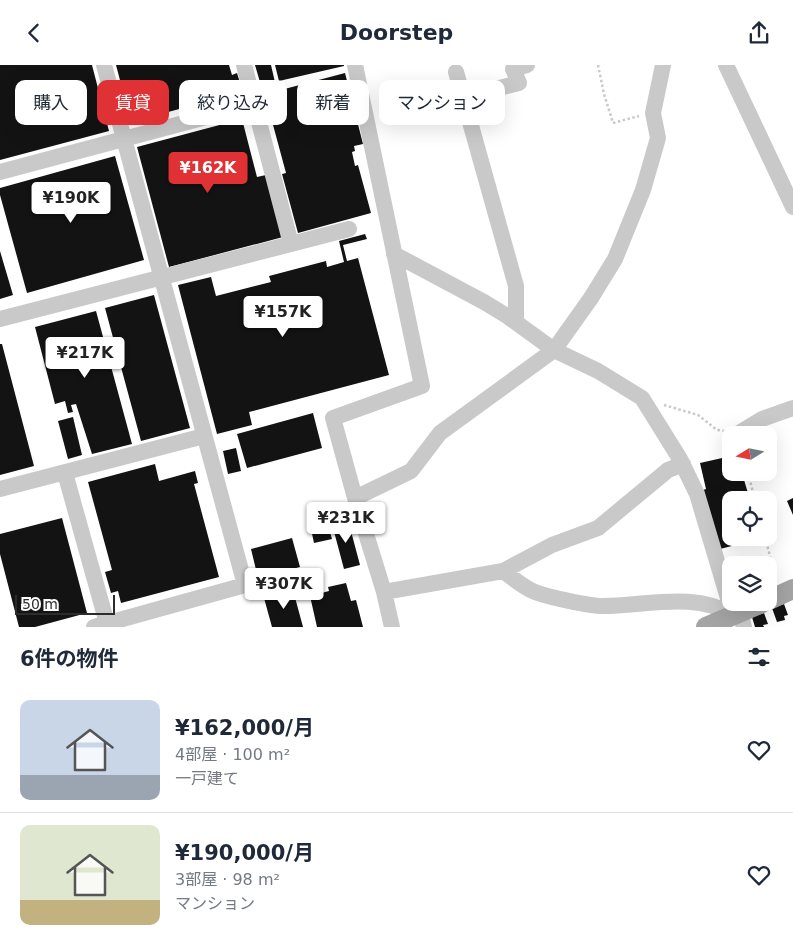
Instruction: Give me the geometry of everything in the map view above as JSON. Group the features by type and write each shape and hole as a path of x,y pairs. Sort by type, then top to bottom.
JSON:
{"main road":[{"path":"706,627 739,618 751,611"}],"street":[{"path":"64,473 103,626 245,585 104,65"},
{"path":"244,65 248,80"},
{"path":"355,65 422,386 334,418 355,498 384,592 392,627"},
{"path":"505,87 519,83 513,69 527,65"},
{"path":"355,498 411,471 440,433 554,350 591,298 615,259 643,190 658,138 653,113 663,65"},
{"path":"726,65 793,207"},
{"path":"456,72 459,80"},
{"path":"0,172 179,125"},
{"path":"260,125 291,244"},
{"path":"472,125 516,286 516,322"},
{"path":"0,319 349,229"},
{"path":"394,255 484,302 516,322 554,350 598,371 642,399 683,463 697,494 739,618"},
{"path":"751,426 762,419 793,408"},
{"path":"0,489 204,436"},
{"path":"384,592 504,571 552,545 598,527 668,470 683,463"},
{"path":"504,571 534,592 601,606 676,602 709,604 722,608 739,618"}],"path":[{"path":"598,65 613,123 653,113"},
{"path":"642,399 698,415 717,430 722,431"}],"building":[{"path":"0,65 92,65 97,84 97,125 107,125 109,131 0,160"},
{"path":"116,65 229,65 232,75 237,73 239,80 179,80 179,109 169,112 169,80 120,80"},
{"path":"255,65 271,65 274,80 259,80"},
{"path":"275,65 344,65 283,80 279,80"},
{"path":"345,73 347,80 319,80"},
{"path":"297,86 297,125 358,125 363,144 354,146 355,151 352,152 355,166 358,165 371,213 298,233 282,174 286,173 273,125 287,125 287,88"},
{"path":"220,125 244,125 257,177 266,175 283,237 169,267 137,147"},
{"path":"115,156 144,260 27,293 0,195 0,188"},
{"path":"365,234 367,239 343,245 347,261 358,258 389,375 249,412 252,425 217,434 178,285 211,277 216,296 271,282 269,276 326,261 327,267 344,262 339,241"},
{"path":"0,251 13,295 0,299"},
{"path":"154,295 190,428 141,441 105,308"},
{"path":"96,311 132,444 92,454 76,404 71,405 73,412 68,413 65,401 55,404 35,327"},
{"path":"0,344 2,344 34,466 0,475"},
{"path":"313,413 322,448 247,468 237,434"},
{"path":"73,417 82,455 68,459 58,421"},
{"path":"236,448 241,471 228,474 223,451"},
{"path":"722,458 722,481 744,481 747,491 722,491 722,546 732,546 720,549 703,490 706,489 700,463"},
{"path":"155,464 159,481 195,471 198,483 194,484 219,577 121,603 118,591 111,593 105,572 112,570 88,482"},
{"path":"793,498 793,515 787,501"},
{"path":"62,518 87,613 35,627 19,627 0,554 0,534"},
{"path":"348,520 360,565 344,569 332,524"},
{"path":"328,525 332,539 314,543 311,529"},
{"path":"292,538 300,567 258,578 251,549"},
{"path":"346,583 351,601 356,600 363,627 317,627 310,596 329,591 328,587"},
{"path":"293,590 303,627 272,627 264,598"},
{"path":"784,604 788,615 784,616 785,620 777,622 773,611 777,611 777,606"},
{"path":"764,613 768,624 763,625 764,627 755,627 752,617"}]}
